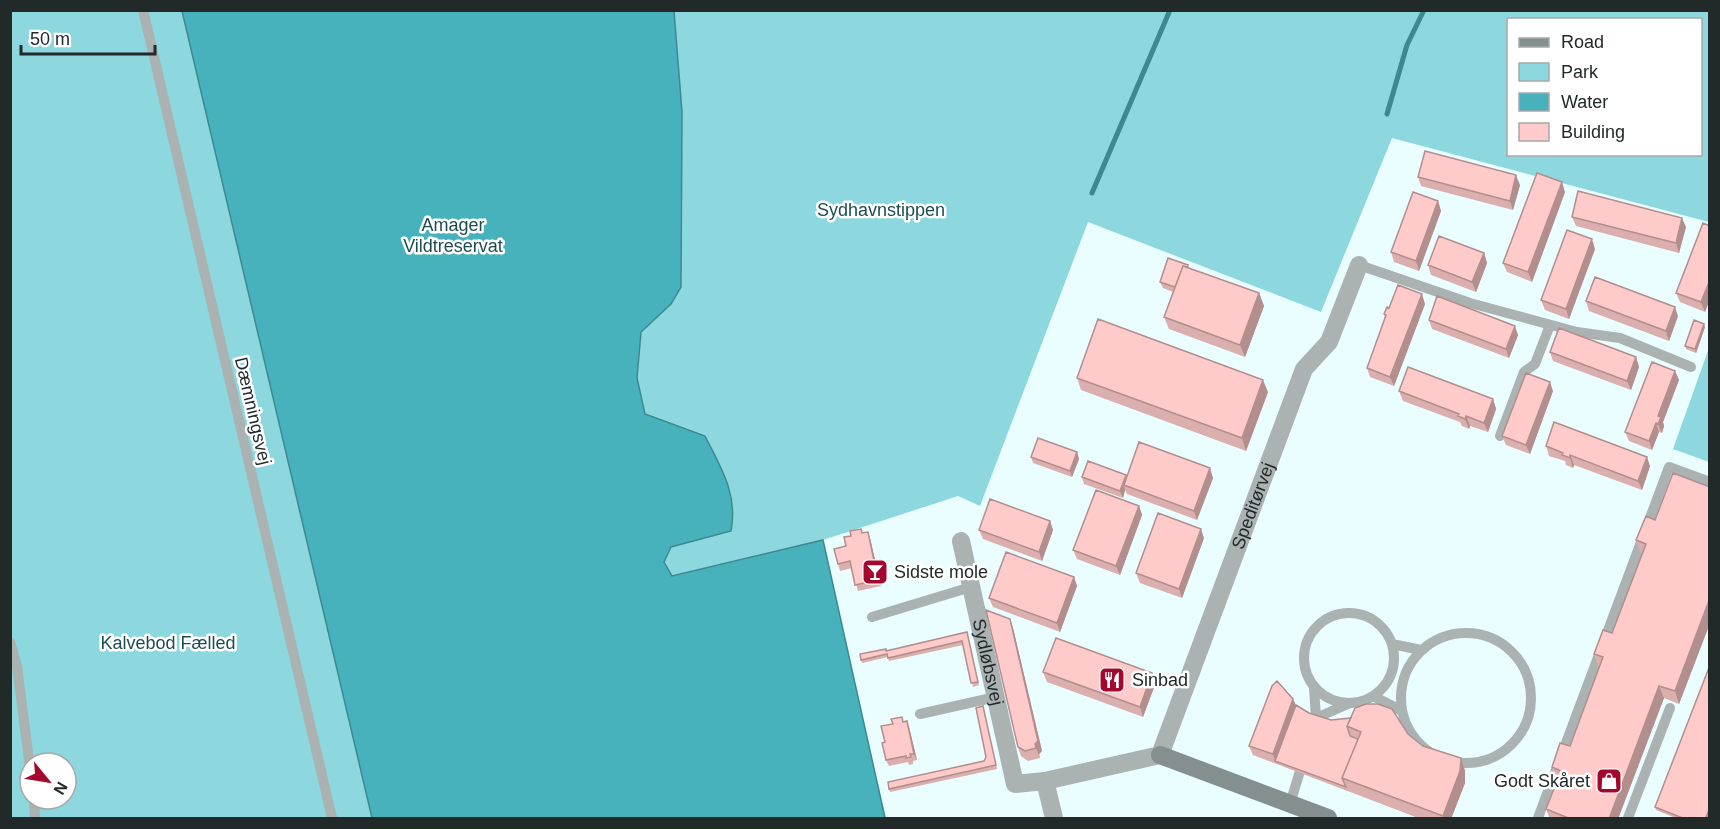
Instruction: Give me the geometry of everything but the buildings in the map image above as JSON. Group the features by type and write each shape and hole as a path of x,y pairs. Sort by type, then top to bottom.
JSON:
{"street":[{"name":"Speditørvej","path":"1160,755 1304,369 1329,342 1359,265"},
{"name":"Sydløbsvej","path":"961,541 1015,784 1045,780"},
{"path":"1054,819 1045,780 1160,755 1328,819"}],"lane":[{"name":"Dæmningsvej","path":"143,10 332,819"},
{"path":"1359,265 1470,303 1577,332 1620,338 1691,367"},
{"path":"1500,436 1524,372 1535,364 1550,324"},
{"path":"1538,819 1669,467 1710,482"},
{"path":"872,616 971,587"},
{"path":"1316,718 1349,703 1373,696 1384,686 1391,673 1394,659 1392,644 1385,630 1374,620 1359,613 1344,612 1329,616 1316,625 1303,652 1304,668 1320,694 1334,701 1349,703"},
{"path":"1460,633 1482,634 1501,642 1517,657 1528,675 1532,697 1528,718 1519,737 1503,752 1484,761 1462,764 1442,759 1423,748 1410,731 1402,711 1401,694 1404,678 1411,663 1421,650 1439,638 1460,633"},
{"path":"10,642 17,666 28,751"},
{"path":"1392,644 1421,650"},
{"path":"1290,804 1316,718 1314,687"},
{"path":"1373,696 1402,711"},
{"path":"920,714 996,697"},
{"path":"1628,819 1670,708"}],"green space":[{"path":"10,11 1709,11 1709,222 1392,138 1321,312 1088,222 980,506 958,496 823,540 735,561 825,555 886,818 11,818"},
{"path":"1709,348 1709,462 1673,449"}],"water":[{"name":"Amager Vildtreservat","path":"182,11 674,11 682,112 681,287 671,304 641,332 637,378 645,414 705,436 727,482 733,518 731,531 671,547 664,562 672,576 823,540 885,818 372,818"}],"waterway":[{"path":"1092,193 1170,10"},
{"path":"1387,114 1407,45 1424,10"}],"place":[{"name":"Sidste mole","path":"875,572"},
{"name":"Sinbad","path":"1112,680"},
{"name":"Godt Skåret","path":"1609,781"}],"park label":[{"name":"Sydhavnstippen","path":"881,210"},
{"name":"Kalvebod Fælled","path":"168,643"}]}
